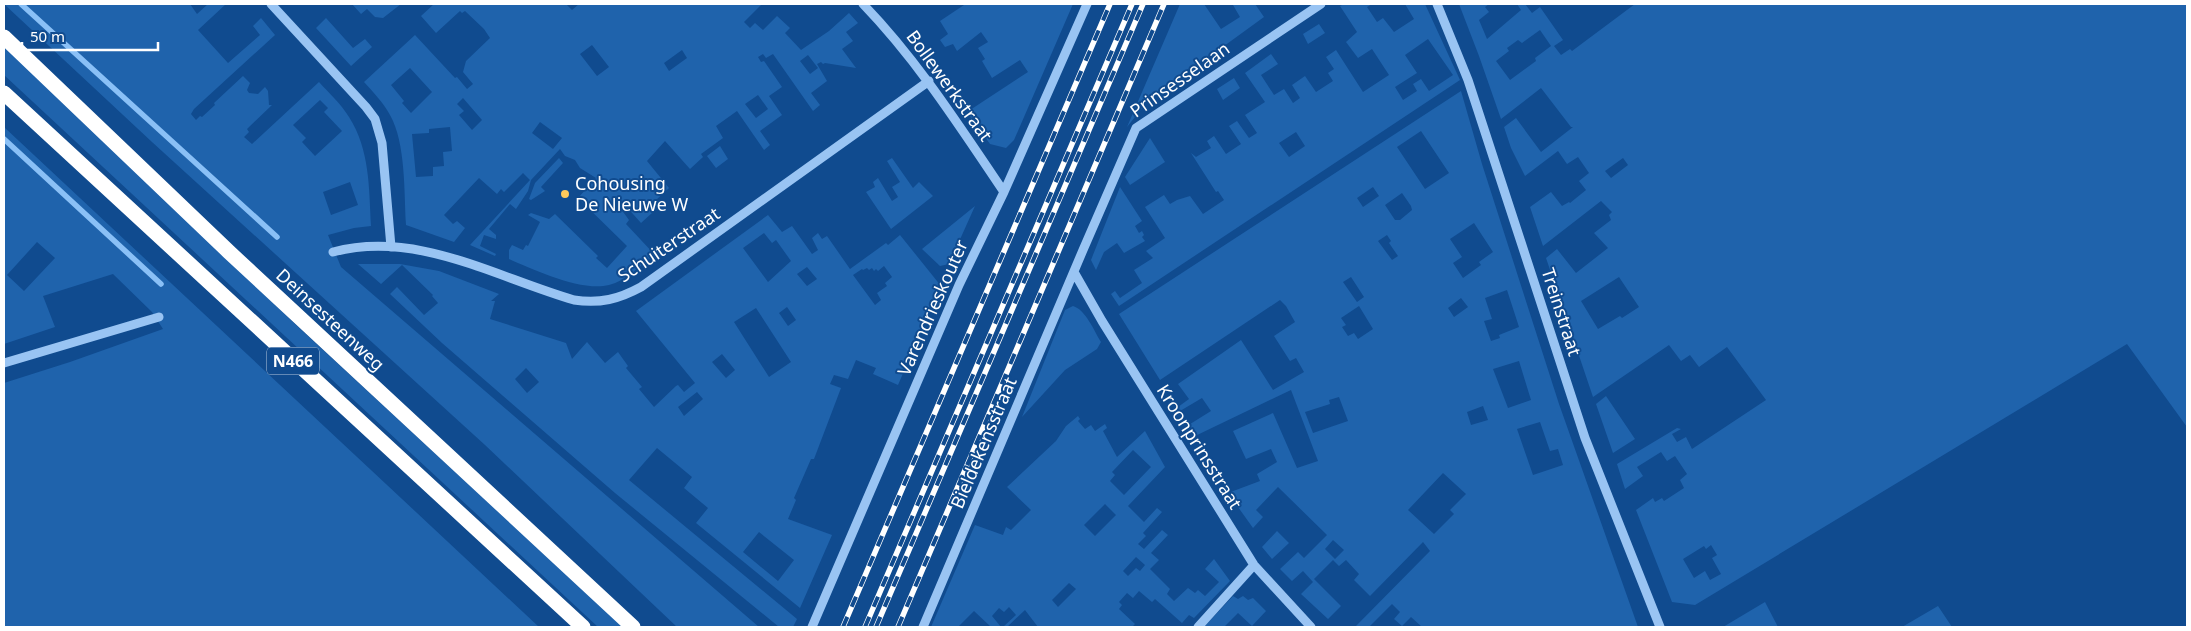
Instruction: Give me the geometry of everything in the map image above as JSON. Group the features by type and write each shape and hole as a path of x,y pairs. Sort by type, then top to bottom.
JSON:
{"highway":[{"name":"Deinsesteenweg","path":"4,37 216,239 633,627"},
{"name":"N466","path":"4,93 584,627"}],"street":[{"path":"271,4 375,119 382,143 391,247"},
{"name":"Bollewerkstraat","path":"863,4 891,33 929,82 1004,192"},
{"name":"Varendrieskouter","path":"812,627 959,285 1004,192 1087,4"},
{"name":"Prinsesselaan","path":"1074,272 1136,128 1321,4"},
{"name":"Treinstraat","path":"1437,4 1468,80 1585,438 1660,627"},
{"name":"Schuiterstraat","path":"333,252 355,248 411,248 451,258 574,300 591,303 607,301 624,296 641,287 929,82"},
{"name":"Kroonprinsstraat","path":"1074,272 1102,321 1254,565 1311,627"},
{"name":"Bieldekensstraat","path":"923,627 1074,272"},
{"path":"4,363 159,317"},
{"path":"1198,627 1254,565"}],"shaded area":[{"path":"4,4 190,4 197,14 208,4 226,4 198,30 228,63 260,35 253,26 261,18 275,35 194,109 191,114 196,120 200,116 202,117 243,76 250,83 247,90 249,93 258,94 265,87 268,91 269,105 272,105 247,129 249,132 244,137 252,144 319,82 339,103 349,117 361,143 367,170 371,226 354,228 328,235 341,267 759,627 677,627 485,445 152,142","holes":["320,100 328,108 324,112 342,131 315,156 302,142 306,138 293,125","350,182 358,205 331,215 323,192"]},
{"path":"352,4 401,4 383,18 375,17 367,9 361,14"},
{"path":"434,4 566,4 572,10 579,4 762,4 744,22 750,28 755,23 763,30 777,16 790,28 785,33 801,50 829,31 849,13 858,23 846,32 853,41 842,49 856,68 823,64 821,62 817,64 827,81 811,93 820,105 813,111 773,54 766,58 763,54 758,57 761,62 764,61 782,87 769,96 782,115 760,131 770,145 764,150 737,111 716,126 723,138 701,154 703,157 690,169 665,141 647,161 669,188 656,200 658,203 651,210 652,213 641,223 625,205 621,209 629,220 626,224 655,255 615,283 598,286 586,285 558,279 509,259 509,250 512,245 523,250 526,245 528,246 540,222 528,215 531,213 549,219 555,214 598,256 596,258 607,268 627,246 578,198 596,178 580,168 575,160 565,156 560,149 531,180 528,191 516,209 510,204 489,229 496,235 496,239 484,235 480,246 496,254 495,256 470,245 530,180 523,173 504,192 501,189 497,194 479,178 444,215 453,224 457,221 465,228 454,242 406,225 402,154 395,126 378,97 364,82 415,35 467,89 473,84 463,72 466,61 490,38 484,29 465,11 462,13 460,11 436,33 421,16","holes":["592,45 609,67 597,76 580,54","682,50 687,58 669,71 664,63","808,55 818,68 810,74 800,61","410,68 432,92 411,113 402,103 404,101 391,85","758,95 768,109 756,118 745,104","463,98 482,120 472,130 459,115 464,111 457,104","540,122 562,138 553,149 532,133","450,127 452,151 443,152 444,166 433,167 433,176 416,177 412,134 429,133 429,129"]},
{"path":"963,4 1073,4 1014,140 1006,148 990,144 967,112 1028,72 1020,60 992,78 982,61 985,59 978,48 988,42 981,32 957,51 953,44 945,47 940,40 948,34 940,21"},
{"path":"1180,4 1204,4 1221,29 1240,17 1233,5 1235,4 1255,4 1264,17 1147,102 1127,127"},
{"path":"1344,4 1372,4 1367,7 1377,22 1383,18 1394,32 1414,19 1405,4 1425,4 1460,80 1119,306 1111,294 1115,291 1120,298 1142,283 1134,270 1153,258 1146,251 1165,238 1145,207 1164,195 1170,204 1190,196 1203,214 1224,200 1218,191 1216,192 1191,153 1196,157 1211,148 1207,141 1214,136 1226,154 1241,144 1229,126 1237,121 1249,138 1257,133 1245,115 1265,102 1245,73 1271,54 1278,64 1261,75 1274,95 1284,89 1293,103 1300,98 1292,85 1305,76 1316,92 1333,81 1328,73 1334,69 1326,57 1336,50 1363,92 1389,75 1372,49 1358,58 1346,42 1357,32 1340,6","holes":["1428,39 1453,75 1429,91 1421,79 1413,84 1417,91 1403,100 1395,87 1417,73 1405,55","1296,132 1305,146 1289,157 1279,143"]},
{"path":"1459,4 1489,4 1485,7 1489,12 1479,20 1487,39 1521,10 1517,4 1525,4 1532,13 1540,7 1563,40 1554,46 1561,55 1570,49 1572,51 1635,4 2187,4 2187,427 2127,344 1695,605 1672,602 1636,510 1653,498 1655,502 1662,498 1664,501 1684,488 1680,480 1687,474 1675,456 1667,461 1661,452 1637,467 1643,476 1625,489 1617,464 1677,428 1681,429 1672,434 1677,442 1686,437 1692,449 1766,400 1727,347 1699,367 1690,355 1681,361 1669,345 1593,397 1546,258 1557,249 1576,273 1608,248 1594,233 1611,220 1609,215 1612,212 1601,201 1543,246 1530,207 1551,192 1562,206 1570,203 1586,190 1579,181 1589,173 1578,157 1567,164 1558,151 1525,176 1511,148 1504,127 1516,118 1541,152 1573,127 1571,127 1541,88 1501,119","holes":["1540,30 1551,46 1535,58 1536,61 1510,80 1496,61 1509,51 1507,48 1518,40 1522,43","1623,158 1628,165 1611,178 1605,171","1619,277 1639,307 1622,318 1620,316 1598,329 1581,301","1711,545 1717,555 1712,558 1721,574 1710,580 1705,571 1694,578 1683,559 1704,546 1706,549"]},
{"path":"326,18 353,48 365,39 372,47 351,66 316,28"},
{"path":"1319,24 1325,33 1308,44 1303,34"},
{"path":"4,45 296,325 623,627 598,627 4,75"},
{"path":"1234,78 1240,88 1223,100 1217,89"},
{"path":"1461,91 1482,164 1559,404 1638,627 1422,627 1411,617 1402,626 1394,619 1400,612 1392,604 1369,627 1355,627 1430,551 1423,542 1370,596 1354,580 1359,574 1346,560 1339,566 1333,560 1314,579 1341,606 1328,619 1301,594 1313,582 1303,571 1292,581 1280,569 1298,552 1304,558 1327,535 1278,487 1256,510 1263,517 1253,528 1228,493 1260,481 1257,474 1277,462 1271,449 1246,459 1233,431 1273,413 1297,468 1318,461 1291,390 1193,437 1187,426 1211,411 1202,398 1180,411 1178,407 1189,399 1178,384 1241,340 1273,390 1304,372 1296,358 1290,361 1274,336 1295,322 1286,306 1280,300 1160,380 1119,314","holes":["1421,131 1449,173 1425,189 1397,147","1373,187 1379,196 1363,207 1357,198","1402,193 1412,210 1400,220 1395,220 1385,205","1474,223 1493,252 1479,262 1481,265 1463,278 1453,263 1462,257 1450,239","1387,235 1391,241 1389,243 1398,256 1392,260 1378,241","1351,277 1364,297 1357,302 1343,282","1507,290 1519,327 1499,335 1500,338 1491,341 1484,321 1492,319 1485,298","1461,298 1468,307 1454,317 1448,308","1359,306 1373,329 1358,339 1354,333 1348,336 1342,327 1346,325 1341,318","1519,361 1531,400 1508,408 1493,369","1339,397 1348,421 1313,433 1305,412 1330,404 1329,400","1483,406 1488,420 1471,425 1467,412","1540,422 1550,451 1558,449 1563,465 1533,475 1517,429","1443,473 1466,494 1450,510 1454,514 1434,534 1408,510","1333,540 1344,550 1335,559 1325,549"]},
{"path":"4,127 539,627 4,627 4,383 163,329 152,312 113,274 43,296 55,327 4,344","holes":["37,242 55,258 24,291 7,275"]},
{"path":"1150,138 1165,162 1130,185 1125,177"},
{"path":"720,146 728,159 716,168 707,156"},
{"path":"559,158 563,163 541,187 545,191 531,200 529,199 535,183"},
{"path":"892,158 913,188 919,182 933,196 891,229 866,192 875,187 873,182 878,178 892,201 898,197 892,187 900,182 887,161"},
{"path":"1120,187 1142,221 1135,226 1139,233 1142,231 1144,235 1142,237 1145,241 1124,253 1117,243 1104,252 1096,270 1091,260"},
{"path":"975,206 949,264 940,266 922,249"},
{"path":"768,215 782,232 792,226 812,254 818,250 812,238 818,233 822,239 827,236 850,269 886,243 888,245 900,235 941,286 898,385 873,374 876,368 856,360 848,379 834,375 830,384 841,388 814,459 811,459 794,498 796,500 788,519 832,535 800,608 696,523 708,508 684,488 692,477 657,448 629,480 797,619 793,627 779,627 615,493 442,343 390,294 397,287 424,315 438,303 433,295 402,265 381,284 358,264 400,264 439,271 499,294 491,301 495,301 490,319 566,343 572,359 587,342 605,363 618,352 628,366 626,368 642,387 639,389 654,407 676,386 678,385 684,392 695,383 636,311","holes":["764,233 772,243 776,240 791,261 768,282 743,248","884,266 892,277 885,283 887,286 877,293 881,300 875,305 853,275 862,269 867,268 869,270 872,268 874,271 876,269 878,271","807,267 817,279 807,286 797,274","787,307 796,320 788,326 779,313","756,308 791,362 769,377 734,322","722,354 735,370 726,378 712,362","526,368 539,382 527,393 515,379","697,392 703,399 684,416 678,407","759,532 794,560 778,581 743,552"]},
{"path":"1073,306 1086,316 1101,342 1097,349 1065,370 1022,417 1065,310"},
{"path":"1606,396 1635,439 1613,453 1596,404"},
{"path":"1078,416 1080,419 1078,421 1085,429 1091,425 1095,431 1105,424 1107,428 1103,431 1117,457 1145,431 1165,467 1128,506 1144,522 1157,508 1162,512 1143,533 1146,536 1138,544 1144,549 1162,530 1168,535 1151,553 1159,560 1150,569 1170,589 1167,594 1174,601 1188,588 1195,593 1198,590 1205,596 1219,582 1205,569 1214,559 1230,581 1194,618 1189,615 1182,623 1155,599 1152,602 1139,591 1133,598 1127,593 1119,602 1122,605 1119,609 1135,624 1132,627 1038,627 1025,610 1007,627 1003,627 1016,615 1009,607 1004,612 999,608 992,616 1001,627 991,627 974,611 958,627 931,627 975,525 1003,535 1006,527 1011,530 1031,510 1007,487 1056,441 1066,426","holes":["1133,450 1151,467 1124,495 1110,481 1115,475 1112,472","1105,504 1116,515 1095,536 1084,525","1136,557 1145,565 1140,571 1136,568 1128,576 1123,571","1069,583 1076,589 1058,607 1052,600"]},
{"path":"1277,531 1289,543 1272,559 1262,547"},
{"path":"1233,596 1238,599 1243,596 1248,600 1253,598 1266,611 1252,626 1238,613 1224,627 1204,627"},
{"path":"1765,602 1778,627 1723,627"},
{"path":"1938,606 1952,627 1902,627"}],"waterway":[{"path":"21,4 277,237"},
{"path":"4,139 161,284"}],"railway":[{"path":"843,627 1110,4"},
{"path":"865,627 1132,4"},
{"path":"876,627 1143,4"},
{"path":"898,627 1164,4"}],"place":[{"name":"Cohousing De Nieuwe W","path":"565,194"}]}
